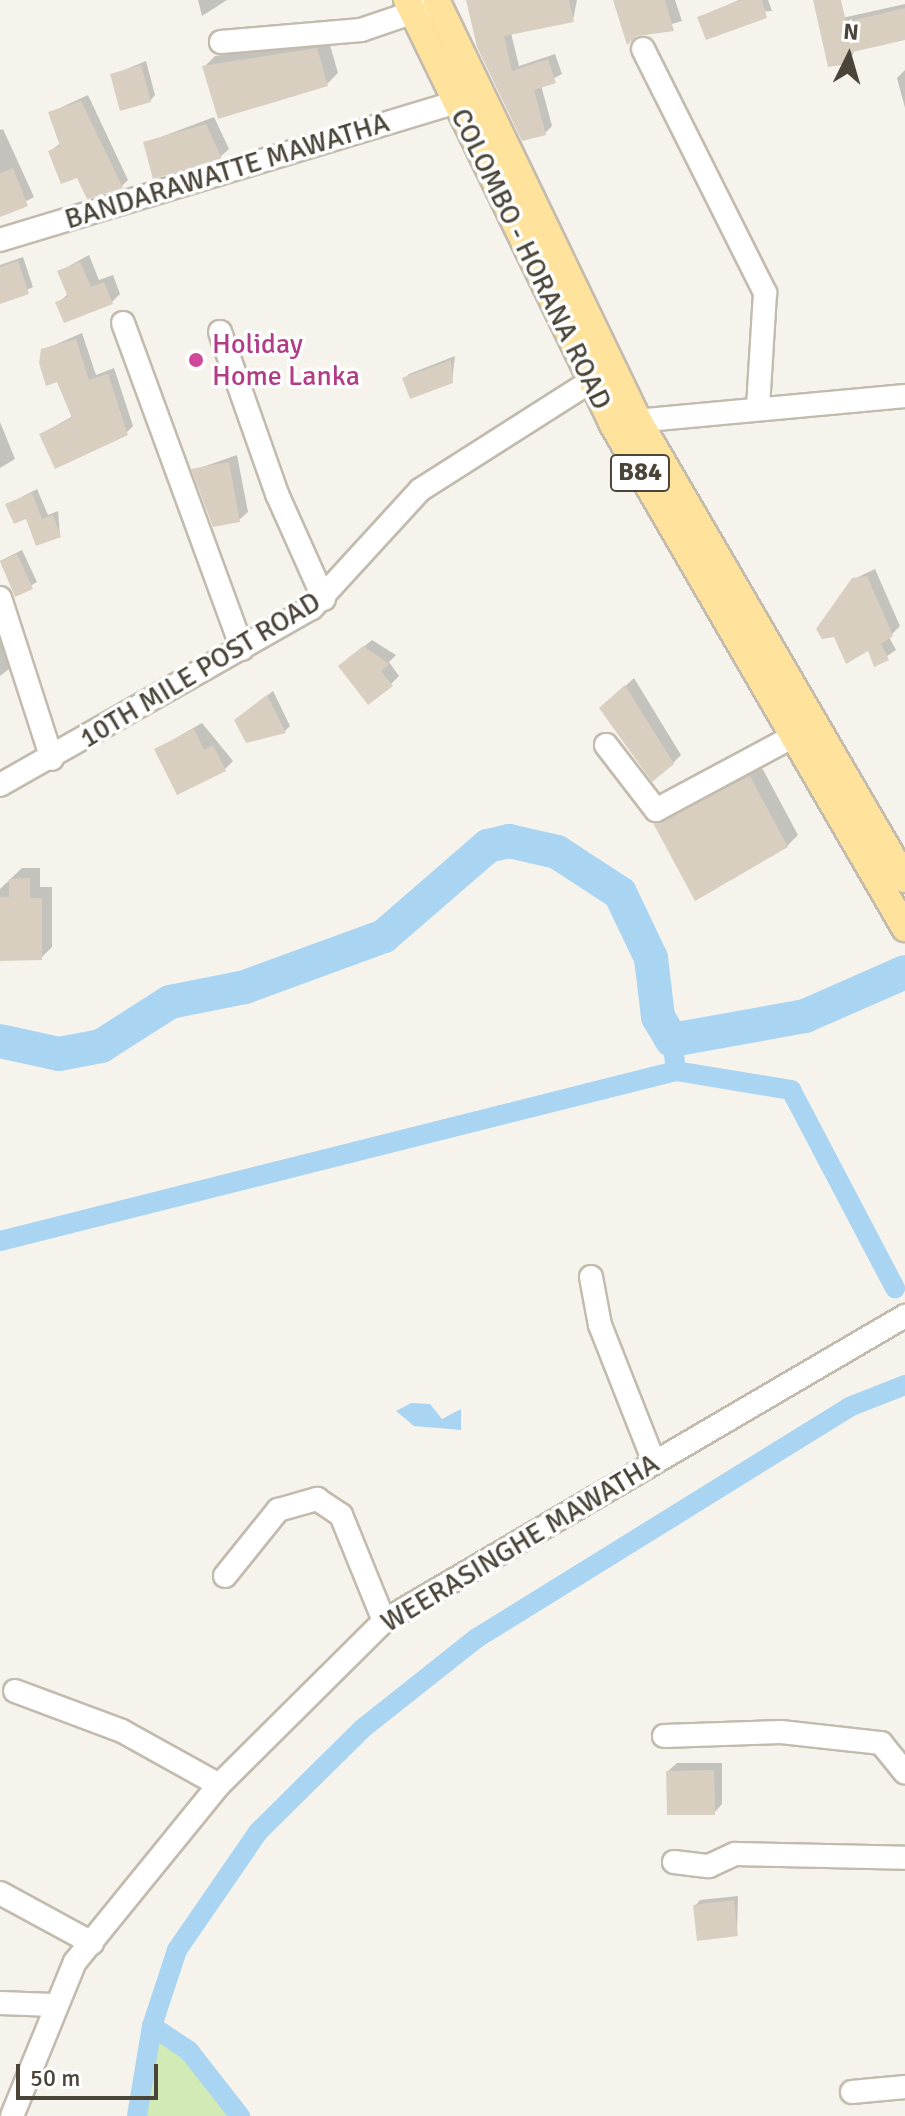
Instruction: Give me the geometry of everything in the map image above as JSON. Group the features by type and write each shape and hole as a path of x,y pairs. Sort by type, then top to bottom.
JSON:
{"main road":[{"name":"COLOMBO - HORANA ROAD","path":"437,2 616,367 625,422 790,738 905,928"},
{"name":"COLOMBO - HORANA ROAD","path":"410,7 454,103 591,379 625,422 905,879"}],"street":[{"path":"221,42 361,30 410,7 437,2"},
{"path":"643,49 765,293 758,409"},
{"name":"BANDARAWATTE MAWATHA","path":"0,240 454,103"},
{"path":"123,323 242,649"},
{"path":"220,332 277,494 324,599"},
{"name":"10TH MILE POST ROAD","path":"0,785 52,759 324,599 378,529 420,490 591,379 616,367"},
{"path":"625,422 905,396"},
{"path":"0,598 52,759"},
{"path":"606,745 656,810 790,738"},
{"path":"591,1277 600,1325 654,1462"},
{"name":"WEERASINGHE MAWATHA","path":"12,2116 53,2005 92,1943 219,1785 384,1621 905,1316"},
{"path":"225,1576 278,1510 317,1499 341,1515 384,1621"},
{"path":"15,1691 122,1731 219,1785"},
{"path":"664,1736 781,1732 881,1743 905,1773"},
{"path":"674,1862 709,1866 735,1854 905,1858"},
{"path":"0,1893 92,1943"},
{"path":"0,2003 53,2005"},
{"path":"852,2092 905,2087"}],"green space":[{"path":"156,2036 187,2059 232,2116 142,2116"}],"water":[{"path":"411,1403 430,1404 442,1419 461,1409 461,1430 414,1426 396,1411"}],"building":[{"path":"466,0 569,0 574,22 504,36 512,71 548,59 556,83 534,90 546,135 522,141 477,47"},
{"path":"613,0 665,0 674,31 637,36 627,45"},
{"path":"741,0 762,0 767,18 706,40 697,17"},
{"path":"813,0 841,0 846,22 905,8 905,40 848,53 849,64 828,67"},
{"path":"317,48 328,86 218,119 202,66"},
{"path":"141,65 151,102 120,111 110,74"},
{"path":"81,101 123,188 87,199 77,178 61,184 48,151 60,146 48,112"},
{"path":"206,124 222,159 153,179 143,142"},
{"path":"13,168 28,206 0,217 0,173"},
{"path":"18,261 29,294 0,304 0,267"},
{"path":"80,262 91,287 104,282 113,304 64,323 55,302 68,297 57,271"},
{"path":"76,339 89,380 108,374 128,435 55,469 39,434 72,418 57,382 46,386 39,363 41,349"},
{"path":"451,360 453,383 410,399 402,378"},
{"path":"229,462 240,522 213,527 191,469"},
{"path":"32,493 42,519 53,515 61,537 36,546 26,519 14,524 5,504"},
{"path":"17,554 33,589 15,597 0,561"},
{"path":"867,576 893,636 881,644 889,660 874,667 868,651 846,664 834,637 822,639 816,629 852,578"},
{"path":"363,646 389,664 381,671 393,686 368,705 338,666"},
{"path":"625,685 674,764 652,782 599,708"},
{"path":"267,695 286,733 246,743 234,720"},
{"path":"194,729 204,750 213,745 226,771 177,795 154,749"},
{"path":"750,776 788,847 695,901 653,823"},
{"path":"30,878 30,898 42,898 42,960 0,961 0,897 9,897 9,879"},
{"path":"714,1770 715,1815 667,1815 666,1771"},
{"path":"734,1900 738,1936 697,1941 693,1905"}],"waterway":[{"path":"0,1041 59,1054 101,1046 170,1002 245,987 384,936 488,846 509,841 557,852 620,893 651,958 658,1017 672,1040 805,1016 905,972"},
{"path":"0,1241 676,1071 672,1040"},
{"path":"676,1071 791,1090 895,1288"},
{"path":"137,2116 152,2026 177,1950 258,1832 362,1729 477,1638 849,1407 905,1385"},
{"path":"152,2026 189,2051 240,2116"}],"place":[{"name":"Holiday Home Lanka","path":"196,360"}]}
